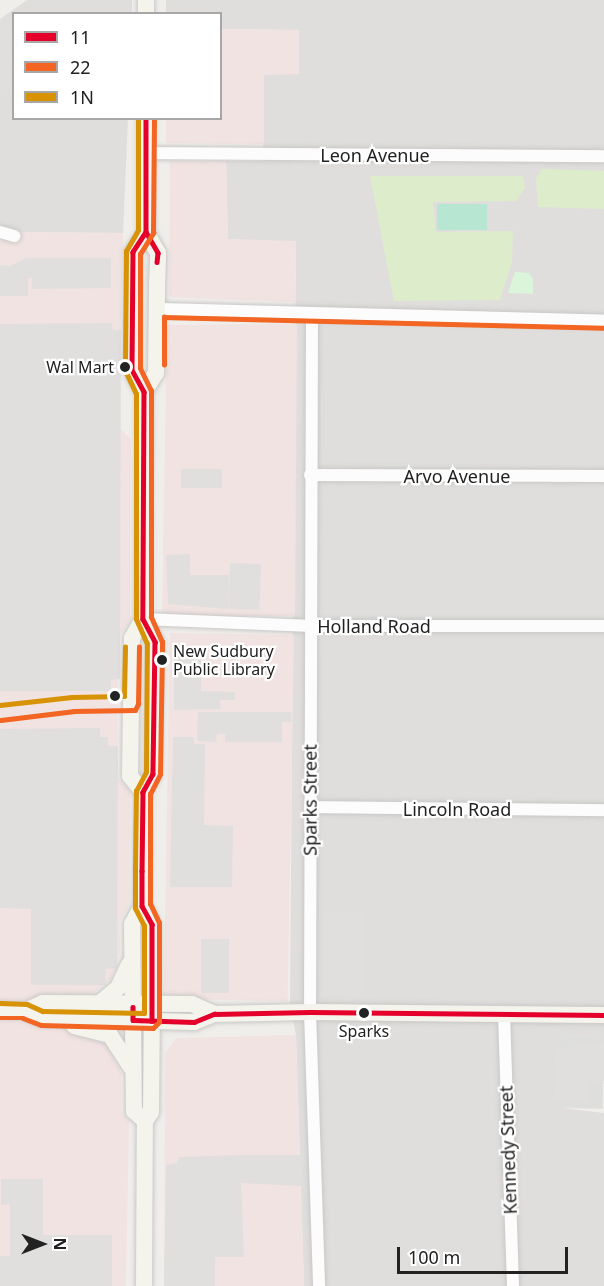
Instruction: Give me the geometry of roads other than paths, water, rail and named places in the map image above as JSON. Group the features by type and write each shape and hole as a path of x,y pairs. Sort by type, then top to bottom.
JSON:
{"main road":[{"path":"144,392 156,373 158,253 146,232 146,120"},
{"path":"145,1121 134,1111 132,924 142,906 143,792 153,774 154,642 143,620 144,392 132,370 134,252 146,232"},
{"path":"143,620 132,638 130,776 143,792"},
{"path":"142,906 152,924 151,1112 145,1121 144,1286"},
{"path":"100,1003 124,980 133,954"},
{"path":"25,1011 43,1003 152,1003 192,1004 214,1014"},
{"path":"0,1010 25,1011 110,1035 123,1049 134,1074"},
{"path":"51,1018 194,1022 214,1014 310,1012 604,1016"}],"street":[{"name":"Leon Avenue","path":"146,153 604,156"},
{"path":"0,232 14,236"},
{"path":"157,309 312,315 604,321"},
{"name":"Sparks Street","path":"312,315 310,1012 319,1286"},
{"name":"Arvo Avenue","path":"310,475 604,476"},
{"name":"Holland Road","path":"143,620 312,626 604,626"},
{"name":"Lincoln Road","path":"310,807 604,810"},
{"name":"Kennedy Street","path":"504,1014 513,1286"}],"place":[{"name":"Wal Mart","path":"125,367"},
{"name":"New Sudbury Public Library","path":"162,660"},
{"name":"Sparks","path":"364,1013"}]}
